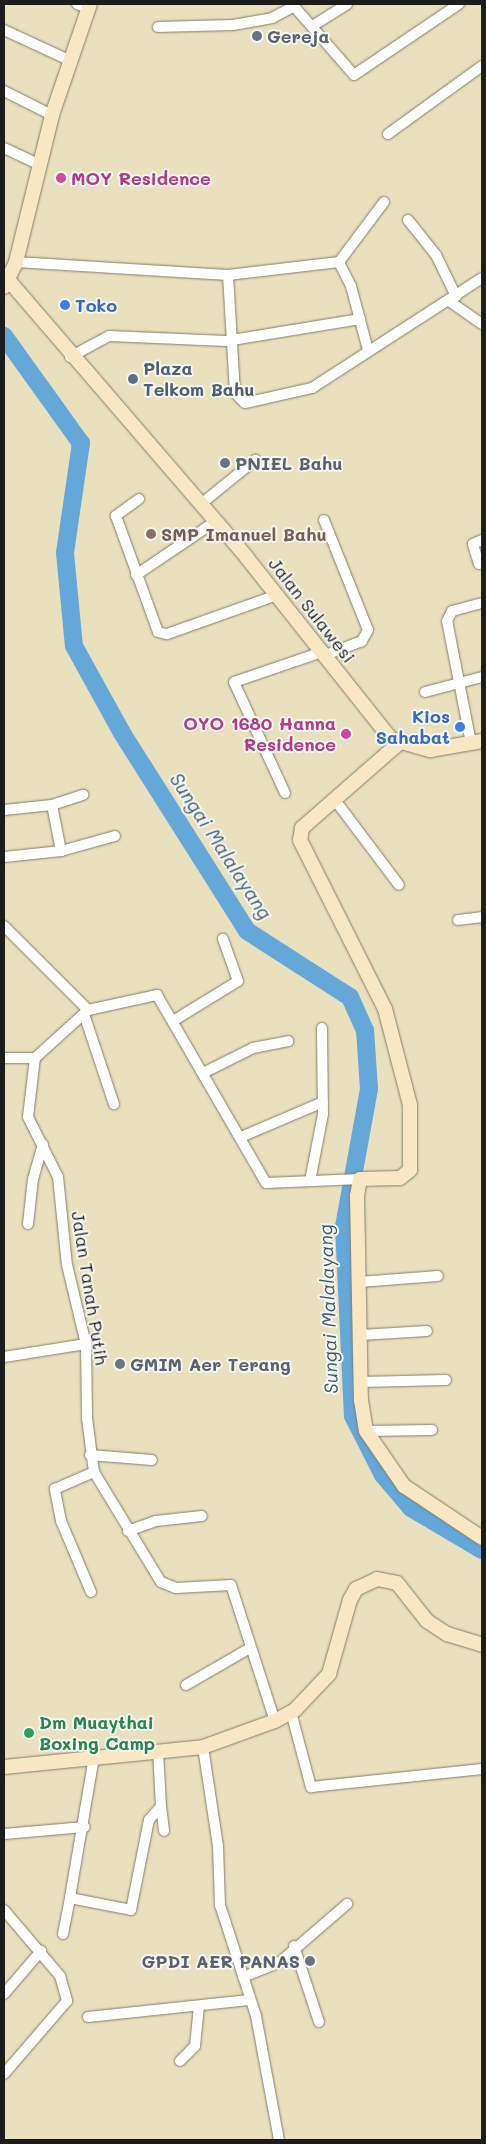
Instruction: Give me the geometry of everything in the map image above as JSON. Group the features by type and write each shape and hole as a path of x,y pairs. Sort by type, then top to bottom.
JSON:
{"street":[{"path":"314,25 347,4"},
{"path":"158,27 233,25 272,18 293,5 314,25 354,75 459,4"},
{"path":"5,281 16,262 52,115 85,5"},
{"path":"4,30 69,60"},
{"path":"388,134 482,66"},
{"path":"4,91 52,115"},
{"path":"4,148 40,165"},
{"path":"16,262 228,275 339,262 384,202"},
{"path":"408,220 436,255 452,298 482,324"},
{"path":"339,262 360,319 368,350"},
{"path":"228,275 235,339 235,394 240,403 312,388 482,278"},
{"name":"Jalan Sulawesi","path":"5,281 216,521 398,744"},
{"path":"70,356 109,336 235,339 360,319"},
{"path":"201,504 255,460"},
{"path":"139,499 116,516 136,575 162,634 277,595"},
{"path":"284,793 234,682 362,641 368,630 324,520"},
{"path":"136,575 216,521"},
{"path":"479,564 473,544 482,540"},
{"path":"4,1058 35,1058 86,1012 153,994 173,1021 266,1183 338,1178 394,1178 408,1173 410,1105 385,1009 300,840 302,828 398,744 430,750 477,742 456,684 448,615 482,603"},
{"path":"425,692 482,677"},
{"path":"4,810 52,806 83,794"},
{"path":"335,800 399,885"},
{"path":"52,806 61,851"},
{"path":"4,857 61,851 115,836"},
{"path":"458,920 482,917"},
{"path":"4,926 86,1012 114,1104"},
{"path":"173,1021 238,981 223,939"},
{"path":"310,1181 323,1102 322,1028"},
{"path":"202,1073 253,1048 288,1041"},
{"name":"Jalan Tanah Putih","path":"35,1058 28,1117 58,1177 67,1265 86,1344 90,1455 94,1472 128,1531 167,1587 231,1585 250,1648"},
{"path":"241,1138 323,1102"},
{"path":"28,1224 33,1179 43,1144"},
{"path":"358,1179 361,1382 366,1432 404,1486 482,1538"},
{"path":"359,1282 438,1276"},
{"path":"360,1335 427,1331"},
{"path":"4,1358 86,1344"},
{"path":"361,1382 446,1380"},
{"path":"366,1432 432,1430"},
{"path":"90,1455 152,1460"},
{"path":"91,1592 61,1521 55,1489 94,1472"},
{"path":"128,1531 156,1521 202,1516"},
{"path":"4,1768 202,1747 275,1721 292,1712 329,1674 345,1612 356,1588 376,1579 397,1584 427,1621 448,1634 482,1645"},
{"path":"186,1685 250,1648 275,1721"},
{"path":"292,1712 311,1787 482,1769"},
{"path":"202,1747 218,1846 220,1905 249,2000 279,2140"},
{"path":"158,1751 164,1831"},
{"path":"63,1934 85,1827 94,1757"},
{"path":"70,1898 131,1910 149,1820 162,1806"},
{"path":"4,1834 85,1827"},
{"path":"243,1977 276,1965 294,1946 346,1904"},
{"path":"4,1910 60,1976 67,2001 4,2074"},
{"path":"294,1946 319,2022"},
{"path":"4,1994 41,1952"},
{"path":"88,2017 249,2000"},
{"path":"180,2061 195,2046 199,2006"}],"waterway":[{"name":"Sungai Malalayang","path":"4,336 81,443 65,553 74,646 122,733 247,931 350,997 365,1030 369,1089 344,1226 353,1416 383,1475 411,1508 482,1550"}],"place":[{"name":"Gereja","path":"257,36"},
{"name":"MOY Residence","path":"61,178"},
{"name":"Toko","path":"65,305"},
{"name":"Plaza Telkom Bahu","path":"133,379"},
{"name":"PNIEL Bahu","path":"225,463"},
{"name":"SMP Imanuel Bahu","path":"151,534"},
{"name":"Kios Sahabat","path":"460,727"},
{"name":"OYO 1680 Hanna Residence","path":"346,734"},
{"name":"GMIM Aer Terang","path":"120,1364"},
{"name":"Dm Muaythai Boxing Camp","path":"29,1733"},
{"name":"GPDI AER PANAS","path":"310,1961"}]}
